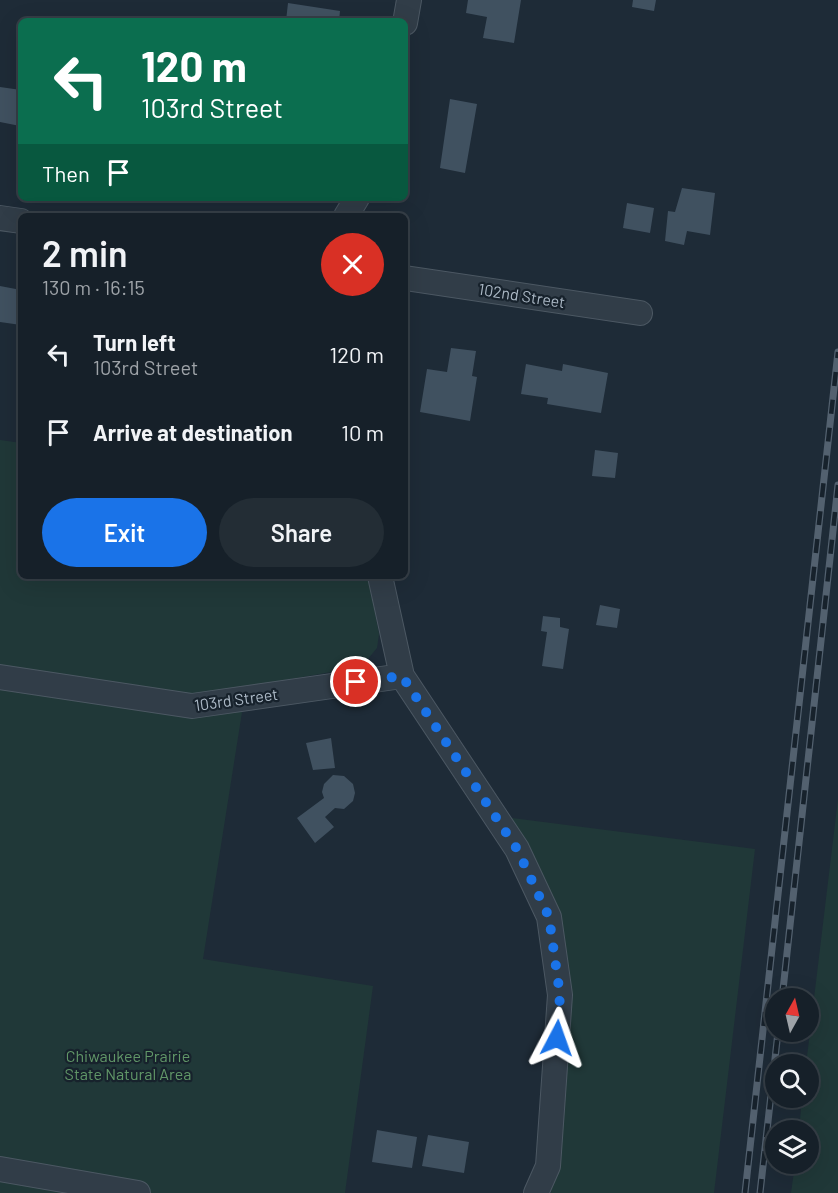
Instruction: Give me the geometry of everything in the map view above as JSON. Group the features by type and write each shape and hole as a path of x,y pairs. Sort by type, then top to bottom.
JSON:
{"street":[{"path":"406,18 409,0"},
{"path":"0,218 18,221"},
{"name":"102nd Street","path":"408,278 640,313"},
{"path":"381,579 402,676 517,849 549,917 560,995 548,1166 536,1193"},
{"name":"103rd Street","path":"0,677 192,706 402,676"},
{"path":"0,1170 138,1193"}],"green space":[{"name":"Chiwaukee Prairie State Natural Area","path":"0,440 18,443 18,579 369,579 379,634 377,648 367,660 337,671 246,687 203,959 373,986 345,1193 0,1193"},
{"path":"838,799 838,1193 791,1193 794,1174 819,1174 819,1120 800,1120 801,1108 819,1108 819,1054 807,1054 809,1042 819,1042 819,988 815,988"},
{"path":"505,817 755,849 714,1193 551,1193 555,1174 567,983"}],"building":[{"path":"468,0 521,0 514,43 483,38 487,17 466,13"},
{"path":"633,0 656,0 654,11 632,7"},
{"path":"288,3 340,11 339,18 286,18"},
{"path":"0,87 18,90 18,126 0,122"},
{"path":"450,99 477,104 465,173 440,168"},
{"path":"682,188 715,193 710,235 687,231 684,245 665,241 668,211 675,212"},
{"path":"627,203 654,208 650,233 623,228"},
{"path":"0,286 18,289 18,325 0,322"},
{"path":"451,348 476,351 472,376 477,377 470,421 420,412 427,369 447,372"},
{"path":"526,364 562,371 563,364 608,373 601,413 547,404 548,398 521,394"},
{"path":"595,450 618,453 615,478 592,476"},
{"path":"600,605 620,609 617,628 596,625"},
{"path":"543,616 560,618 560,627 569,629 563,669 542,666 547,632 541,631"},
{"path":"331,738 335,768 313,770 306,743"},
{"path":"333,775 344,776 353,784 355,793 353,801 344,809 335,808 325,817 334,827 315,843 297,818 324,798 322,792 324,784"},
{"path":"377,1130 417,1137 412,1168 372,1162"},
{"path":"428,1135 469,1142 464,1173 422,1166"}],"railway":[{"path":"745,1193 838,352"},
{"path":"783,988 838,485"},
{"path":"760,1193 777,1042"}],"route":[{"path":"356,682 402,676 517,849 549,917 560,995 557,1038"}]}
